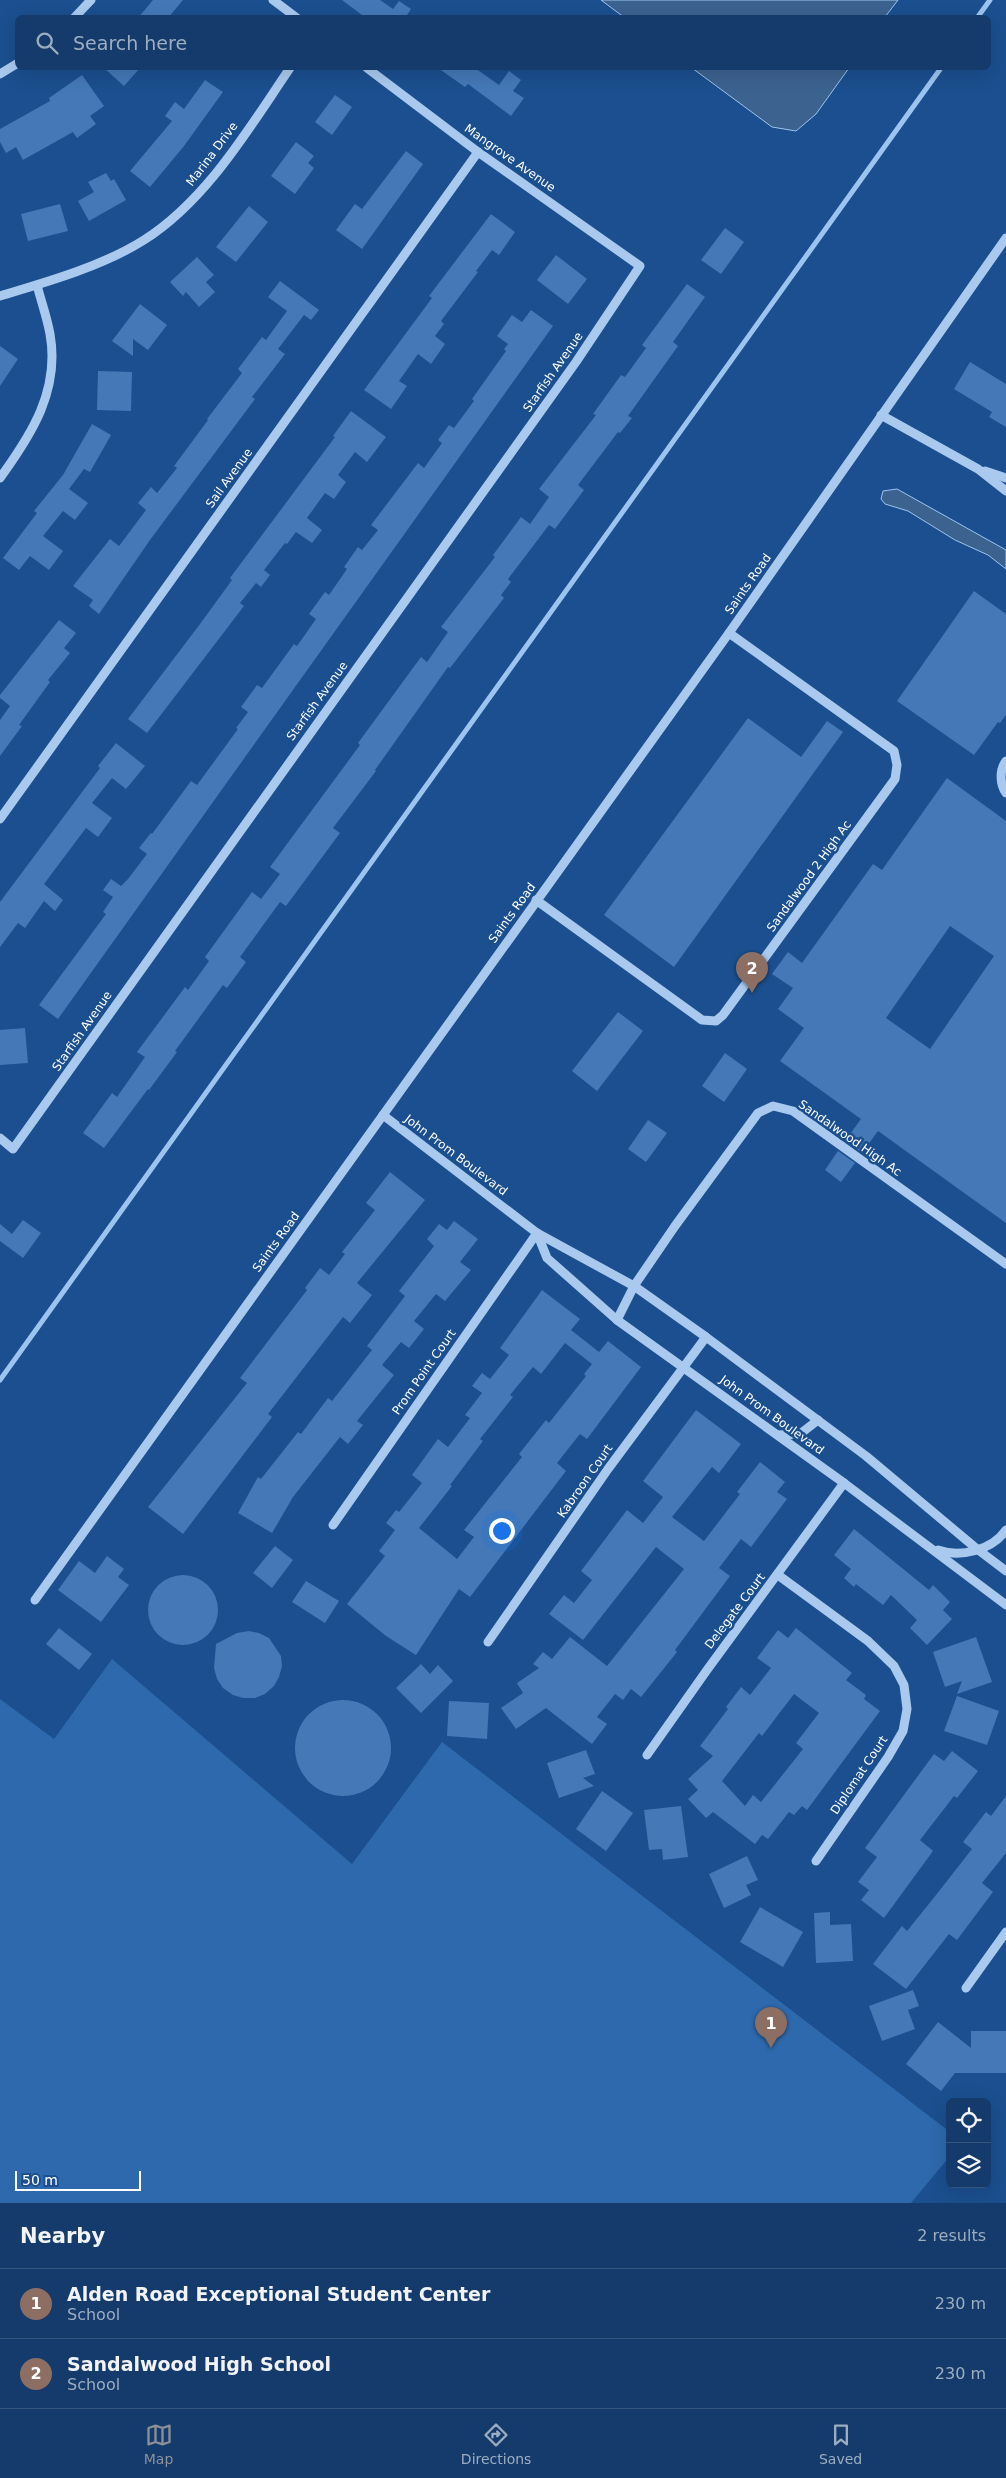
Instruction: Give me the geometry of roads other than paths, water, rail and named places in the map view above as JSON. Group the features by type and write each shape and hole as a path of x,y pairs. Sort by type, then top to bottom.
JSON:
{"street":[{"path":"77,15 91,0"},
{"path":"273,0 293,15"},
{"path":"0,74 15,65"},
{"name":"Marina Drive","path":"0,296 36,285 113,256 144,240 177,216 200,193 289,70"},
{"name":"Mangrove Avenue","path":"370,70 478,152 640,266"},
{"name":"Sail Avenue","path":"0,818 478,152"},
{"name":"Saints Road","path":"35,1600 729,632 1006,238"},
{"name":"Starfish Avenue","path":"0,1138 13,1149 570,370 640,266"},
{"path":"0,478 25,443 40,415 48,394 52,368 50,334 36,285"},
{"path":"881,415 978,469 1006,491"},
{"path":"978,469 1006,478"},
{"name":"Sandalwood 2 High Ac","path":"536,900 702,1020 716,1021 723,1015 895,779 898,765 894,750 729,632"},
{"path":"1006,761 1003,765 1001,786 1006,793"},
{"name":"Sandalwood High Ac","path":"617,1320 634,1286 674,1226 758,1113 773,1106 793,1111 1006,1264"},
{"name":"John Prom Boulevard","path":"383,1116 538,1233 634,1286 706,1337 866,1456 1006,1571"},
{"name":"John Prom Boulevard","path":"538,1233 546,1258 617,1320 844,1483 1006,1606"},
{"name":"Prom Point Court","path":"333,1525 538,1233"},
{"name":"Kabroon Court","path":"488,1642 608,1469 706,1337"},
{"path":"778,1435 800,1434 818,1420"},
{"name":"Delegate Court","path":"647,1755 706,1670 778,1575 844,1483"},
{"path":"930,1548 951,1555 977,1549 998,1541 1006,1530"},
{"name":"Diplomat Court","path":"778,1575 868,1641 894,1666 904,1685 907,1709 903,1731 888,1757 816,1861"},
{"path":"966,1988 1006,1932"}],"waterway":[{"path":"979,15 990,0"},
{"path":"0,1380 940,70"}],"place":[{"name":"Sandalwood High School","path":"752,993"},
{"name":"Alden Road Exceptional Student Center","path":"771,2048"}]}
